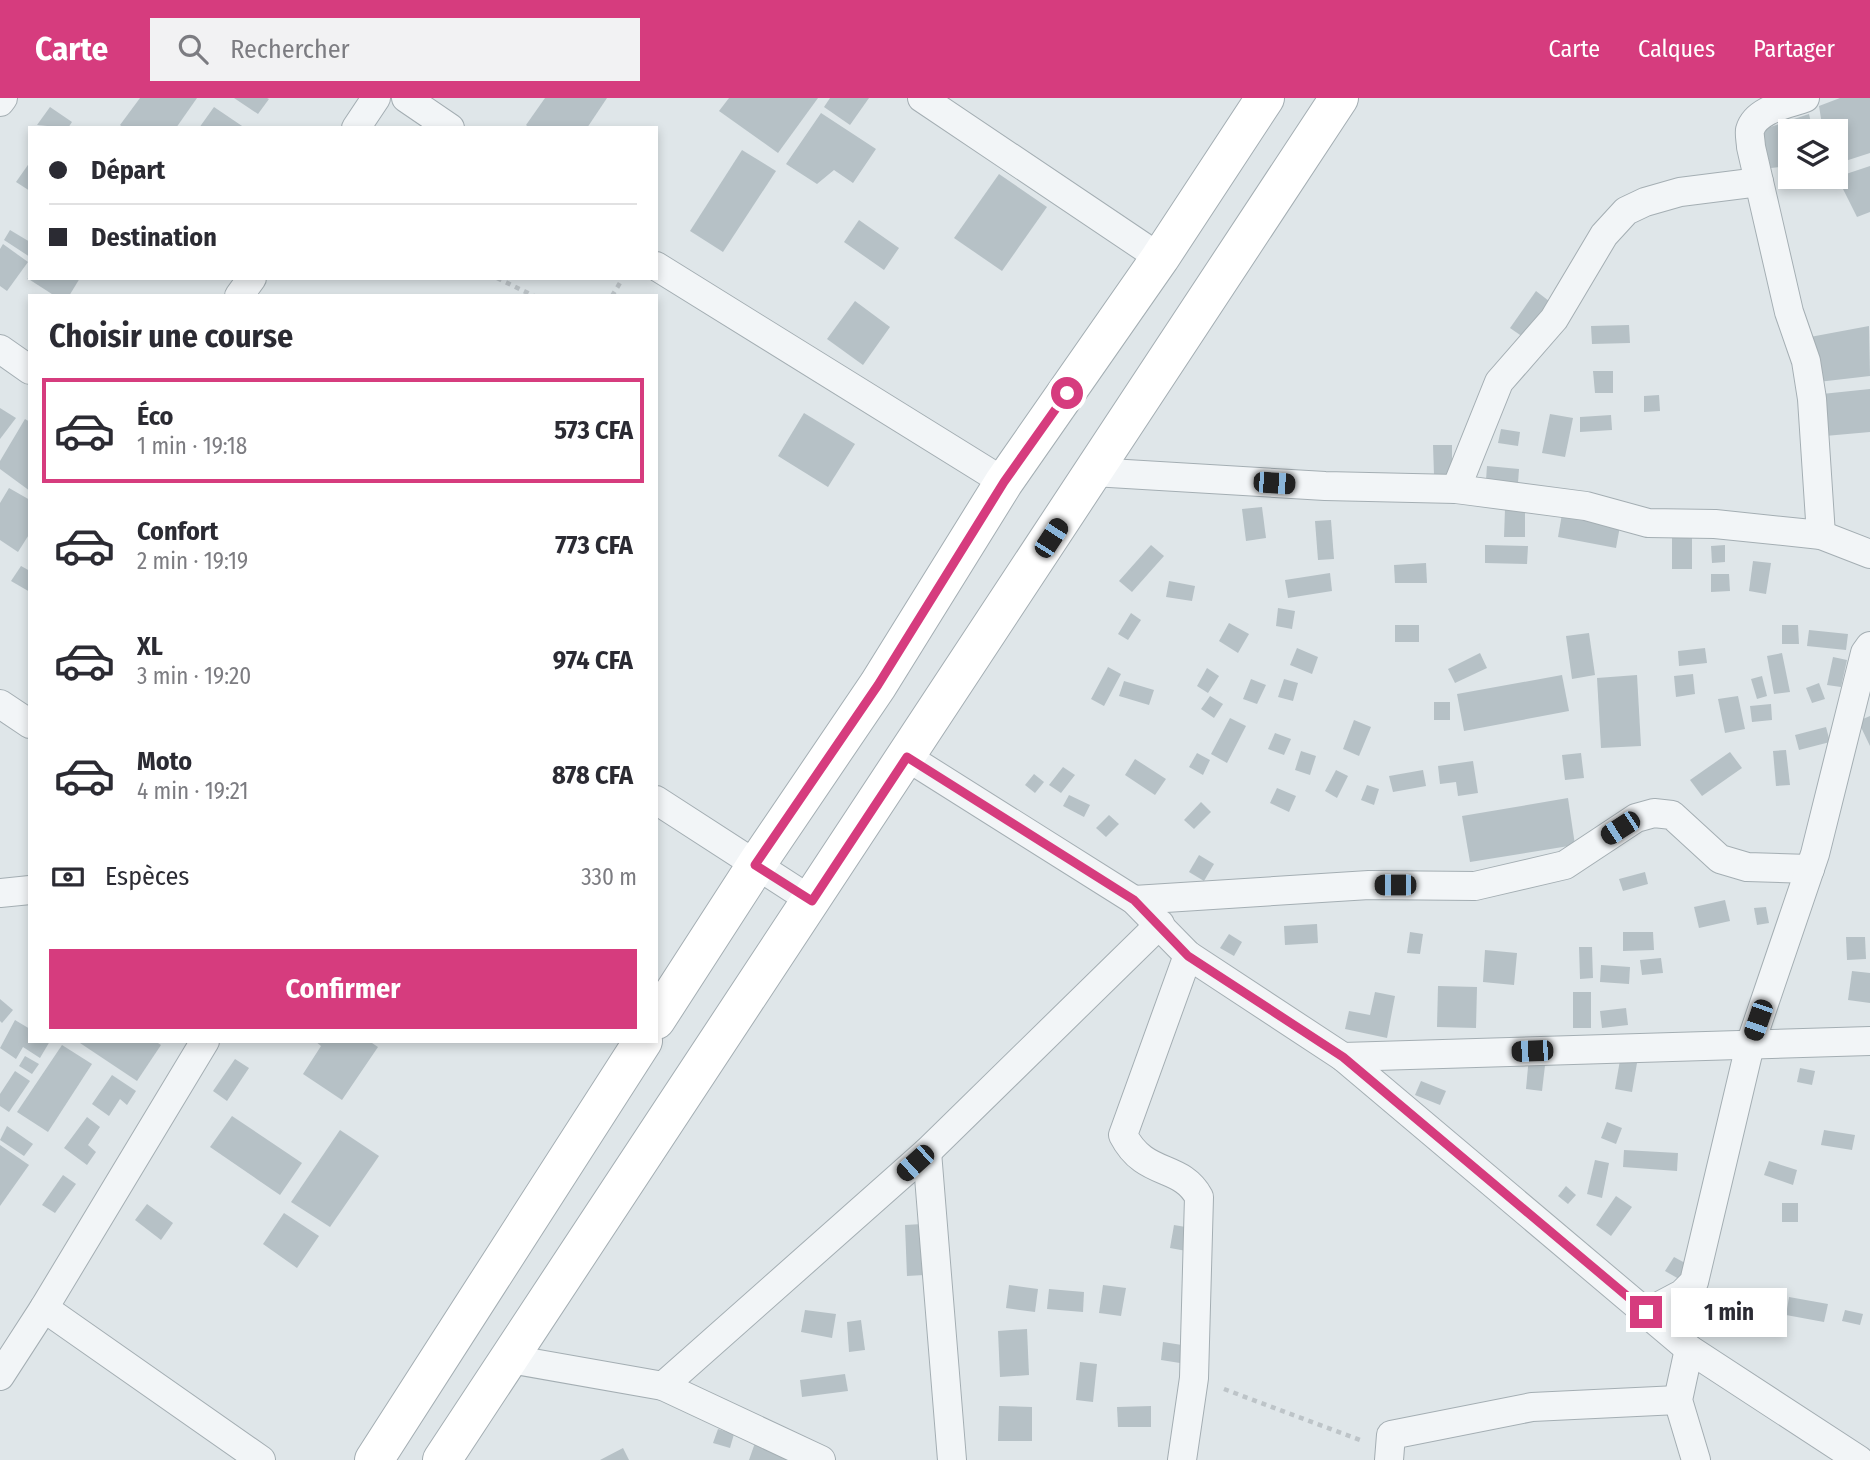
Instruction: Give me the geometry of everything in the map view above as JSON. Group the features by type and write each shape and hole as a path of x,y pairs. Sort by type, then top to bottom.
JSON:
{"main road":[{"path":"658,1017 755,865 878,685 1004,482 1160,258 1265,98"},
{"path":"442,1460 1339,98"},
{"path":"374,1460 642,1043"}],"street":[{"path":"357,126 376,98"},
{"path":"406,98 447,126"},
{"path":"922,98 1160,258"},
{"path":"1805,98 1772,110 1758,118 1750,129 1759,182 1789,312 1806,361 1812,398 1821,536"},
{"path":"1456,489 1499,382 1554,319 1604,235 1626,211 1645,202 1680,192 1759,182"},
{"path":"658,267 1004,482"},
{"path":"0,349 28,369"},
{"path":"1093,472 1325,486 1456,489 1587,506 1648,523 1715,524 1821,536 1870,554"},
{"path":"1646,1312 1682,1294 1694,1282 1750,1045 1810,869 1865,653 1870,646"},
{"path":"0,704 28,723"},
{"path":"907,757 1134,900 1188,956 1343,1057 1689,1349 1859,1460"},
{"path":"658,801 812,901"},
{"path":"1134,900 1369,885 1475,886 1565,864 1636,818 1654,813 1672,815 1720,859 1747,867 1810,869"},
{"path":"0,893 28,890"},
{"path":"663,1386 927,1152 1160,924"},
{"path":"1182,1460 1194,1378 1199,1197 1191,1183 1141,1160 1132,1153 1123,1135 1188,956"},
{"path":"1343,1057 1870,1041"},
{"path":"0,1376 204,1043"},
{"path":"927,1152 951,1460"},
{"path":"44,1308 261,1460"},
{"path":"1689,1349 1678,1401 1696,1460"},
{"path":"510,1359 663,1386 821,1460"},
{"path":"1390,1448 1532,1408 1678,1401"}],"path":[{"path":"501,280 530,294"},
{"path":"1194,1378 1359,1440 1390,1448"}],"building":[{"path":"140,98 197,98 177,126 120,125"},
{"path":"234,98 267,98 269,99 258,114"},
{"path":"545,98 607,98 588,126 526,125"},
{"path":"729,98 818,98 778,153 719,111"},
{"path":"830,98 869,98 850,125 824,107"},
{"path":"1840,98 1870,98 1870,153 1848,160 1848,119 1821,119 1819,106"},
{"path":"50,107 72,122 69,126 37,125"},
{"path":"214,107 242,126 200,126"},
{"path":"821,113 876,149 853,183 834,170 817,184 786,164"},
{"path":"1809,114 1810,119 1794,119"},
{"path":"1778,124 1778,167 1771,168 1761,130"},
{"path":"742,150 776,171 723,252 690,231"},
{"path":"28,165 28,190 16,182"},
{"path":"1870,166 1870,212 1857,217 1843,189 1848,189 1848,173"},
{"path":"999,174 1047,207 1002,271 954,238"},
{"path":"859,220 899,248 884,270 844,242"},
{"path":"10,230 28,241 28,256 4,240"},
{"path":"3,244 28,262 7,291 0,286 0,249"},
{"path":"30,280 79,280 70,294 52,294"},
{"path":"1536,291 1549,301 1523,337 1510,328"},
{"path":"855,301 890,327 863,365 827,339"},
{"path":"1629,325 1630,343 1592,344 1591,326"},
{"path":"1869,326 1870,376 1818,382 1810,337"},
{"path":"1593,371 1613,371 1613,393 1595,393"},
{"path":"1870,389 1870,432 1825,436 1822,394"},
{"path":"1659,395 1660,411 1644,412 1644,396"},
{"path":"0,408 16,418 0,439"},
{"path":"804,413 855,444 828,487 778,456"},
{"path":"1550,414 1573,418 1565,457 1542,453"},
{"path":"1611,415 1612,430 1580,432 1580,417"},
{"path":"25,419 28,421 28,490 0,469 0,461"},
{"path":"1501,429 1520,432 1518,446 1498,443"},
{"path":"1433,445 1452,445 1452,475 1434,475"},
{"path":"1487,466 1519,469 1518,483 1486,480"},
{"path":"9,488 28,499 28,536 18,552 0,540 0,503"},
{"path":"1262,507 1266,538 1246,541 1242,509"},
{"path":"1505,509 1525,509 1525,537 1504,537"},
{"path":"1562,514 1620,526 1616,548 1558,537"},
{"path":"1331,520 1334,559 1318,560 1315,521"},
{"path":"1672,533 1692,533 1692,569 1672,569"},
{"path":"1151,545 1164,556 1132,592 1119,581"},
{"path":"1485,545 1528,546 1527,564 1485,563"},
{"path":"1725,545 1725,562 1712,563 1711,546"},
{"path":"1753,561 1771,563 1766,594 1749,591"},
{"path":"1426,563 1427,583 1395,583 1394,565"},
{"path":"21,566 28,570 28,591 11,581"},
{"path":"1330,573 1332,591 1288,598 1285,580"},
{"path":"1711,574 1729,574 1730,591 1711,592"},
{"path":"1169,581 1195,586 1192,601 1166,597"},
{"path":"1278,608 1295,611 1292,629 1276,626"},
{"path":"1131,613 1141,620 1128,640 1118,634"},
{"path":"1229,623 1249,634 1238,653 1219,641"},
{"path":"1395,625 1419,625 1419,642 1395,642"},
{"path":"1782,625 1798,625 1799,644 1782,644"},
{"path":"1809,630 1848,634 1846,650 1807,646"},
{"path":"1589,633 1595,675 1572,679 1566,636"},
{"path":"1297,648 1318,657 1312,674 1290,665"},
{"path":"1705,648 1707,663 1679,666 1678,651"},
{"path":"1480,653 1487,668 1455,683 1448,669"},
{"path":"1782,653 1790,692 1774,694 1767,656"},
{"path":"1833,657 1847,660 1841,687 1827,685"},
{"path":"1108,667 1121,674 1104,706 1091,699"},
{"path":"1207,668 1219,676 1208,693 1197,686"},
{"path":"1693,674 1695,694 1676,697 1674,676"},
{"path":"1562,675 1569,711 1464,731 1457,694"},
{"path":"1637,675 1641,746 1601,748 1597,678"},
{"path":"1762,676 1767,696 1757,699 1751,679"},
{"path":"1251,679 1266,685 1257,704 1243,699"},
{"path":"1284,679 1298,683 1293,701 1278,697"},
{"path":"1124,681 1154,690 1149,705 1119,696"},
{"path":"1819,683 1825,699 1812,703 1806,688"},
{"path":"1210,696 1223,704 1214,718 1201,709"},
{"path":"1738,696 1745,729 1725,733 1718,699"},
{"path":"1434,702 1450,702 1450,720 1434,720"},
{"path":"1771,704 1772,720 1752,722 1750,706"},
{"path":"1870,716 1870,746 1858,721"},
{"path":"1230,718 1246,726 1227,763 1211,754"},
{"path":"1354,720 1371,727 1359,756 1343,749"},
{"path":"1826,727 1830,742 1799,750 1795,735"},
{"path":"1275,733 1291,739 1284,755 1268,749"},
{"path":"1786,750 1790,785 1776,786 1773,751"},
{"path":"1301,751 1316,756 1310,775 1295,770"},
{"path":"1730,752 1742,768 1702,796 1690,780"},
{"path":"1197,753 1210,760 1203,775 1189,767"},
{"path":"1581,753 1584,778 1565,780 1562,755"},
{"path":"1135,759 1166,779 1155,795 1125,775"},
{"path":"1473,761 1478,793 1458,796 1456,782 1440,784 1438,766"},
{"path":"1063,767 1075,775 1061,793 1049,785"},
{"path":"1336,770 1348,776 1337,798 1325,791"},
{"path":"1423,770 1426,786 1393,792 1389,776"},
{"path":"1034,774 1044,782 1035,793 1025,785"},
{"path":"1367,785 1379,789 1374,805 1361,800"},
{"path":"1277,788 1296,796 1289,812 1270,803"},
{"path":"1069,795 1090,805 1084,817 1063,806"},
{"path":"1568,798 1575,845 1470,862 1462,816"},
{"path":"1201,802 1211,812 1194,829 1184,820"},
{"path":"1109,815 1119,824 1106,837 1096,828"},
{"path":"1199,855 1214,864 1204,881 1189,872"},
{"path":"1645,872 1648,884 1623,891 1619,879"},
{"path":"1725,900 1730,921 1699,928 1694,907"},
{"path":"1766,907 1769,923 1757,925 1754,908"},
{"path":"1317,924 1318,943 1285,945 1284,926"},
{"path":"1410,932 1423,934 1420,954 1407,953"},
{"path":"1623,932 1653,932 1654,950 1623,951"},
{"path":"1229,934 1242,942 1234,956 1220,948"},
{"path":"1846,937 1865,937 1866,959 1847,960"},
{"path":"1579,947 1592,947 1593,978 1580,979"},
{"path":"1485,950 1517,953 1514,985 1483,982"},
{"path":"1661,958 1663,973 1642,975 1640,960"},
{"path":"1601,965 1630,967 1629,984 1600,982"},
{"path":"1852,971 1870,973 1870,1003 1848,1000"},
{"path":"1438,986 1477,987 1476,1028 1437,1027"},
{"path":"1375,992 1395,996 1387,1038 1345,1029 1349,1011 1370,1015"},
{"path":"1573,992 1591,992 1591,1028 1573,1028"},
{"path":"0,999 13,1010 2,1023 0,1021"},
{"path":"1626,1008 1628,1025 1602,1028 1600,1011"},
{"path":"15,1020 28,1028 28,1043 49,1043 40,1058 23,1047 16,1059 0,1048"},
{"path":"80,1043 161,1045 137,1081"},
{"path":"317,1043 372,1043 378,1047 342,1100 303,1074 321,1046"},
{"path":"62,1045 92,1064 48,1132 17,1112"},
{"path":"25,1056 39,1064 32,1074 19,1066"},
{"path":"1529,1056 1546,1057 1542,1091 1526,1089"},
{"path":"235,1059 249,1068 227,1101 213,1091"},
{"path":"1620,1060 1637,1063 1632,1092 1615,1089"},
{"path":"1800,1068 1815,1071 1812,1085 1797,1082"},
{"path":"15,1071 30,1081 9,1112 0,1106 0,1094"},
{"path":"112,1075 136,1091 127,1105 120,1099 109,1116 92,1104"},
{"path":"1421,1081 1446,1091 1440,1105 1415,1095"},
{"path":"232,1116 302,1163 280,1195 210,1147"},
{"path":"87,1117 100,1127 88,1145 96,1152 87,1165 64,1148"},
{"path":"1607,1122 1622,1128 1616,1144 1601,1138"},
{"path":"7,1126 33,1144 24,1156 0,1140"},
{"path":"340,1130 379,1156 330,1227 291,1202"},
{"path":"1824,1130 1855,1135 1852,1150 1821,1145"},
{"path":"0,1145 29,1165 0,1206"},
{"path":"1624,1150 1678,1153 1677,1171 1623,1167"},
{"path":"1595,1160 1609,1163 1602,1198 1587,1194"},
{"path":"1769,1161 1797,1170 1793,1185 1764,1175"},
{"path":"63,1175 76,1184 55,1213 42,1205"},
{"path":"1566,1186 1576,1195 1568,1204 1558,1196"},
{"path":"1616,1196 1632,1207 1611,1236 1596,1225"},
{"path":"1782,1203 1798,1203 1798,1222 1782,1222"},
{"path":"147,1204 173,1223 161,1240 135,1220"},
{"path":"284,1213 319,1236 297,1268 263,1244"},
{"path":"922,1224 924,1275 907,1276 905,1225"},
{"path":"1174,1225 1197,1229 1192,1252 1170,1248"},
{"path":"1674,1257 1687,1264 1679,1279 1665,1271"},
{"path":"1009,1285 1038,1289 1035,1312 1006,1308"},
{"path":"1103,1285 1126,1288 1121,1316 1099,1313"},
{"path":"1049,1289 1084,1292 1083,1312 1047,1309"},
{"path":"1789,1297 1828,1304 1824,1322 1786,1315"},
{"path":"805,1310 836,1314 832,1338 801,1332"},
{"path":"1845,1310 1863,1314 1860,1325 1842,1321"},
{"path":"861,1320 865,1350 849,1352 847,1322"},
{"path":"1027,1329 1029,1375 1000,1377 998,1331"},
{"path":"1163,1342 1182,1345 1180,1363 1161,1360"},
{"path":"1080,1362 1097,1364 1093,1402 1076,1400"},
{"path":"845,1374 848,1391 802,1397 800,1380"},
{"path":"999,1406 1032,1407 1032,1441 998,1441"},
{"path":"1151,1406 1151,1427 1118,1427 1117,1407"},
{"path":"718,1429 734,1434 730,1448 713,1443"},
{"path":"756,1440 789,1451 786,1460 749,1460"},
{"path":"623,1448 629,1460 600,1460"}],"route":[{"path":"1067,393 1004,482 878,685 755,865 812,901 907,757 1134,900 1188,956 1343,1057 1646,1312"}]}
